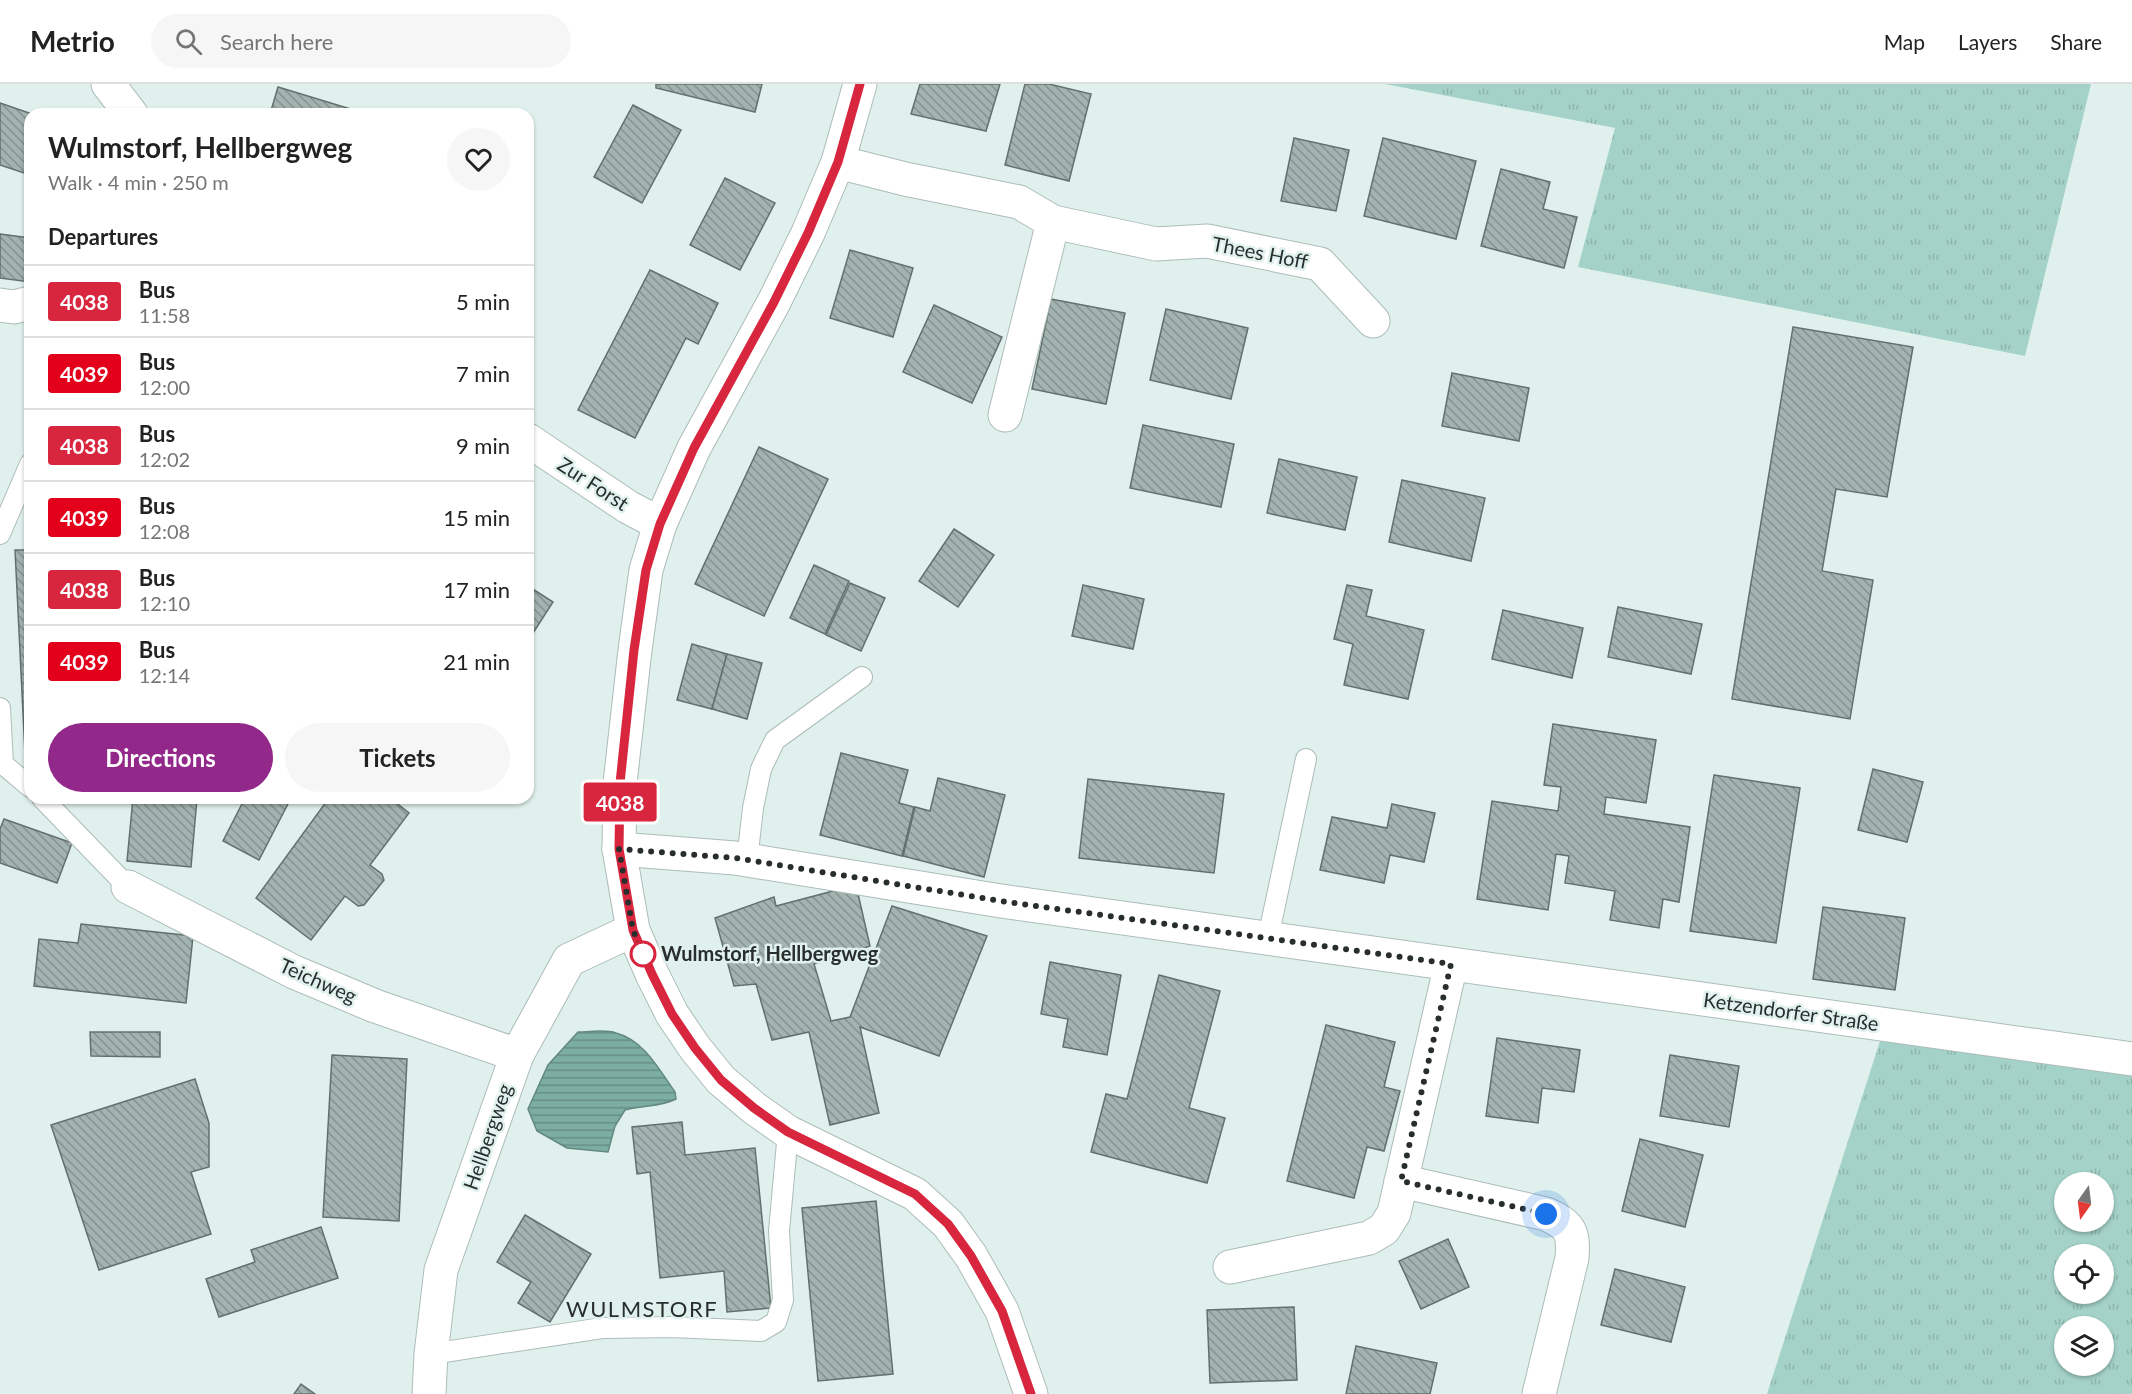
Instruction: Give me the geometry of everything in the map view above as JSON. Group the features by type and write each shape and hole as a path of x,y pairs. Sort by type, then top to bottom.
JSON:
{"street":[{"path":"108,84 126,108"},
{"path":"860,84 838,162 788,272 694,448 660,524 646,570 634,650 620,783 619,849 633,930 672,1014 695,1048 721,1080 754,1108 788,1132 915,1194 948,1224 971,1256 1002,1311 1031,1394"},
{"name":"Thees Hoff","path":"838,162 905,179 1019,202 1053,222 1156,244 1207,241 1320,264 1373,321"},
{"path":"1005,415 1053,222"},
{"path":"0,305 14,307 24,304"},
{"name":"Zur Forst","path":"534,444 628,507 660,524"},
{"name":"Ketzendorfer Straße","path":"619,849 747,860 1001,901 2132,1059"},
{"name":"Teichweg","path":"128,887 304,976 375,1006 517,1055"},
{"name":"Hellbergweg","path":"429,1394 431,1354 441,1270 517,1055 569,960 633,930"},
{"path":"1230,1267 1369,1238 1384,1228 1394,1213 1451,964"},
{"path":"1401,1181 1546,1214 1564,1222 1573,1238 1572,1258 1539,1394"}],"lane":[{"path":"0,534 24,478"},
{"path":"747,860 753,808 761,769 775,740 861,677"},
{"path":"0,708 3,764 24,782"},
{"path":"1268,938 1306,759"},
{"path":"48,804 128,887"},
{"path":"431,1354 602,1328 672,1327 761,1331 776,1322 783,1300 779,1230 788,1132"}],"green space":[{"path":"1385,84 2091,84 2025,356 1578,267 1615,128"},
{"path":"1888,1016 2132,1047 2132,1394 1767,1394"}],"shaded area":[{"path":"578,1032 612,1032 635,1042 650,1057 675,1092 676,1099 670,1102 625,1110 615,1126 608,1152 567,1148 537,1131 528,1109 548,1065"}],"building":[{"path":"656,84 762,84 755,112 656,88"},
{"path":"920,84 1000,84 986,131 911,114"},
{"path":"1025,84 1049,84 1091,94 1069,181 1005,165"},
{"path":"278,87 347,108 272,108"},
{"path":"0,103 24,111 24,173 0,165"},
{"path":"633,105 681,130 642,203 594,177"},
{"path":"1294,138 1349,150 1336,211 1281,201"},
{"path":"1383,138 1476,161 1456,239 1364,216"},
{"path":"1501,169 1550,182 1543,209 1577,217 1564,268 1481,246"},
{"path":"725,178 775,203 740,270 690,245"},
{"path":"0,234 24,237 24,281 0,278"},
{"path":"850,250 913,268 893,337 830,318"},
{"path":"650,270 718,303 698,344 686,338 635,438 578,410"},
{"path":"1051,299 1125,313 1106,404 1032,389"},
{"path":"934,305 1002,337 972,403 903,372"},
{"path":"1166,309 1248,328 1231,399 1150,380"},
{"path":"1793,327 1913,347 1887,497 1836,489 1822,571 1873,580 1850,719 1732,699"},
{"path":"1452,373 1529,388 1519,441 1442,426"},
{"path":"1143,425 1234,444 1221,507 1130,488"},
{"path":"759,447 828,479 764,616 695,584"},
{"path":"1279,459 1357,477 1345,530 1267,513"},
{"path":"1402,480 1485,498 1471,561 1389,542"},
{"path":"954,529 994,555 958,607 919,581"},
{"path":"15,550 24,550 24,733"},
{"path":"814,565 849,581 825,634 790,618"},
{"path":"850,583 885,598 861,651 826,635"},
{"path":"1083,585 1144,599 1133,649 1072,636"},
{"path":"1347,585 1372,590 1366,616 1424,630 1408,699 1344,685 1353,644 1334,639"},
{"path":"534,590 553,602 534,632"},
{"path":"1618,607 1702,624 1691,674 1608,657"},
{"path":"1503,610 1583,628 1572,678 1492,659"},
{"path":"692,644 727,654 712,709 677,700"},
{"path":"727,654 762,663 747,719 712,709"},
{"path":"1553,724 1656,740 1646,803 1606,797 1604,814 1690,827 1679,902 1663,899 1659,928 1610,920 1615,891 1565,883 1569,856 1556,854 1548,910 1477,899 1492,801 1558,811 1561,787 1544,785"},
{"path":"841,753 908,770 899,803 914,807 902,856 820,835"},
{"path":"1873,769 1923,782 1907,842 1858,830"},
{"path":"1714,775 1800,788 1776,943 1690,931"},
{"path":"938,778 1005,795 984,877 903,856 915,807 930,811"},
{"path":"1088,779 1224,794 1214,873 1079,858"},
{"path":"132,804 196,804 191,867 127,861"},
{"path":"242,804 288,804 259,860 223,841"},
{"path":"325,804 398,804 409,813 370,865 382,874 384,880 364,905 358,906 345,896 311,940 256,898"},
{"path":"1392,804 1435,813 1424,862 1390,855 1384,883 1320,870 1332,817 1387,828"},
{"path":"4,819 72,843 57,883 0,863 0,829"},
{"path":"856,885 870,946 814,964 831,1021 850,1017 892,906 987,936 939,1056 860,1027 879,1113 830,1125 809,1032 772,1040 756,984 734,986 715,918 774,897 776,906"},
{"path":"1823,907 1905,918 1895,990 1813,979"},
{"path":"81,924 193,936 186,1003 34,986 39,939 78,943"},
{"path":"1050,962 1121,975 1107,1055 1063,1047 1068,1019 1041,1014"},
{"path":"1159,975 1220,991 1189,1108 1225,1118 1207,1183 1091,1152 1106,1094 1127,1099"},
{"path":"1326,1025 1395,1042 1384,1087 1400,1091 1384,1151 1367,1147 1354,1198 1287,1181"},
{"path":"90,1032 160,1032 160,1057 91,1056"},
{"path":"1497,1038 1580,1050 1574,1092 1542,1088 1538,1123 1486,1116"},
{"path":"332,1055 407,1059 399,1221 323,1217"},
{"path":"1670,1055 1739,1066 1729,1127 1660,1116"},
{"path":"195,1079 209,1123 209,1167 191,1172 211,1234 99,1270 51,1125"},
{"path":"682,1122 685,1155 755,1148 771,1308 727,1312 724,1271 660,1278 650,1172 637,1174 632,1127"},
{"path":"1640,1139 1703,1155 1685,1227 1622,1211"},
{"path":"876,1201 893,1374 818,1381 802,1208"},
{"path":"525,1215 591,1254 550,1322 518,1303 531,1282 497,1262"},
{"path":"321,1227 338,1278 219,1317 206,1279 255,1262 251,1250"},
{"path":"1448,1239 1469,1287 1421,1309 1399,1261"},
{"path":"1615,1269 1685,1287 1671,1342 1601,1325"},
{"path":"1294,1307 1297,1380 1210,1383 1207,1310"},
{"path":"1356,1346 1437,1363 1430,1394 1346,1394"},
{"path":"301,1384 315,1394 294,1394"}],"bus line":[{"name":"4038","path":"860,84 838,162 808,233 774,302 694,448 660,524 646,570 634,650 620,783 619,849 633,930 672,1014 695,1048 721,1080 754,1108 788,1132 887,1178 915,1194 948,1224 971,1256 1002,1311 1031,1394"}],"place":[{"name":"Wulmstorf, Hellbergweg","path":"643,954"}],"district":[{"name":"WULMSTORF","path":"642,1309"}],"route":[{"path":"643,954 645,959 633,930 619,849 735,858 1001,901 1451,964 1401,1181 1546,1214"}]}
